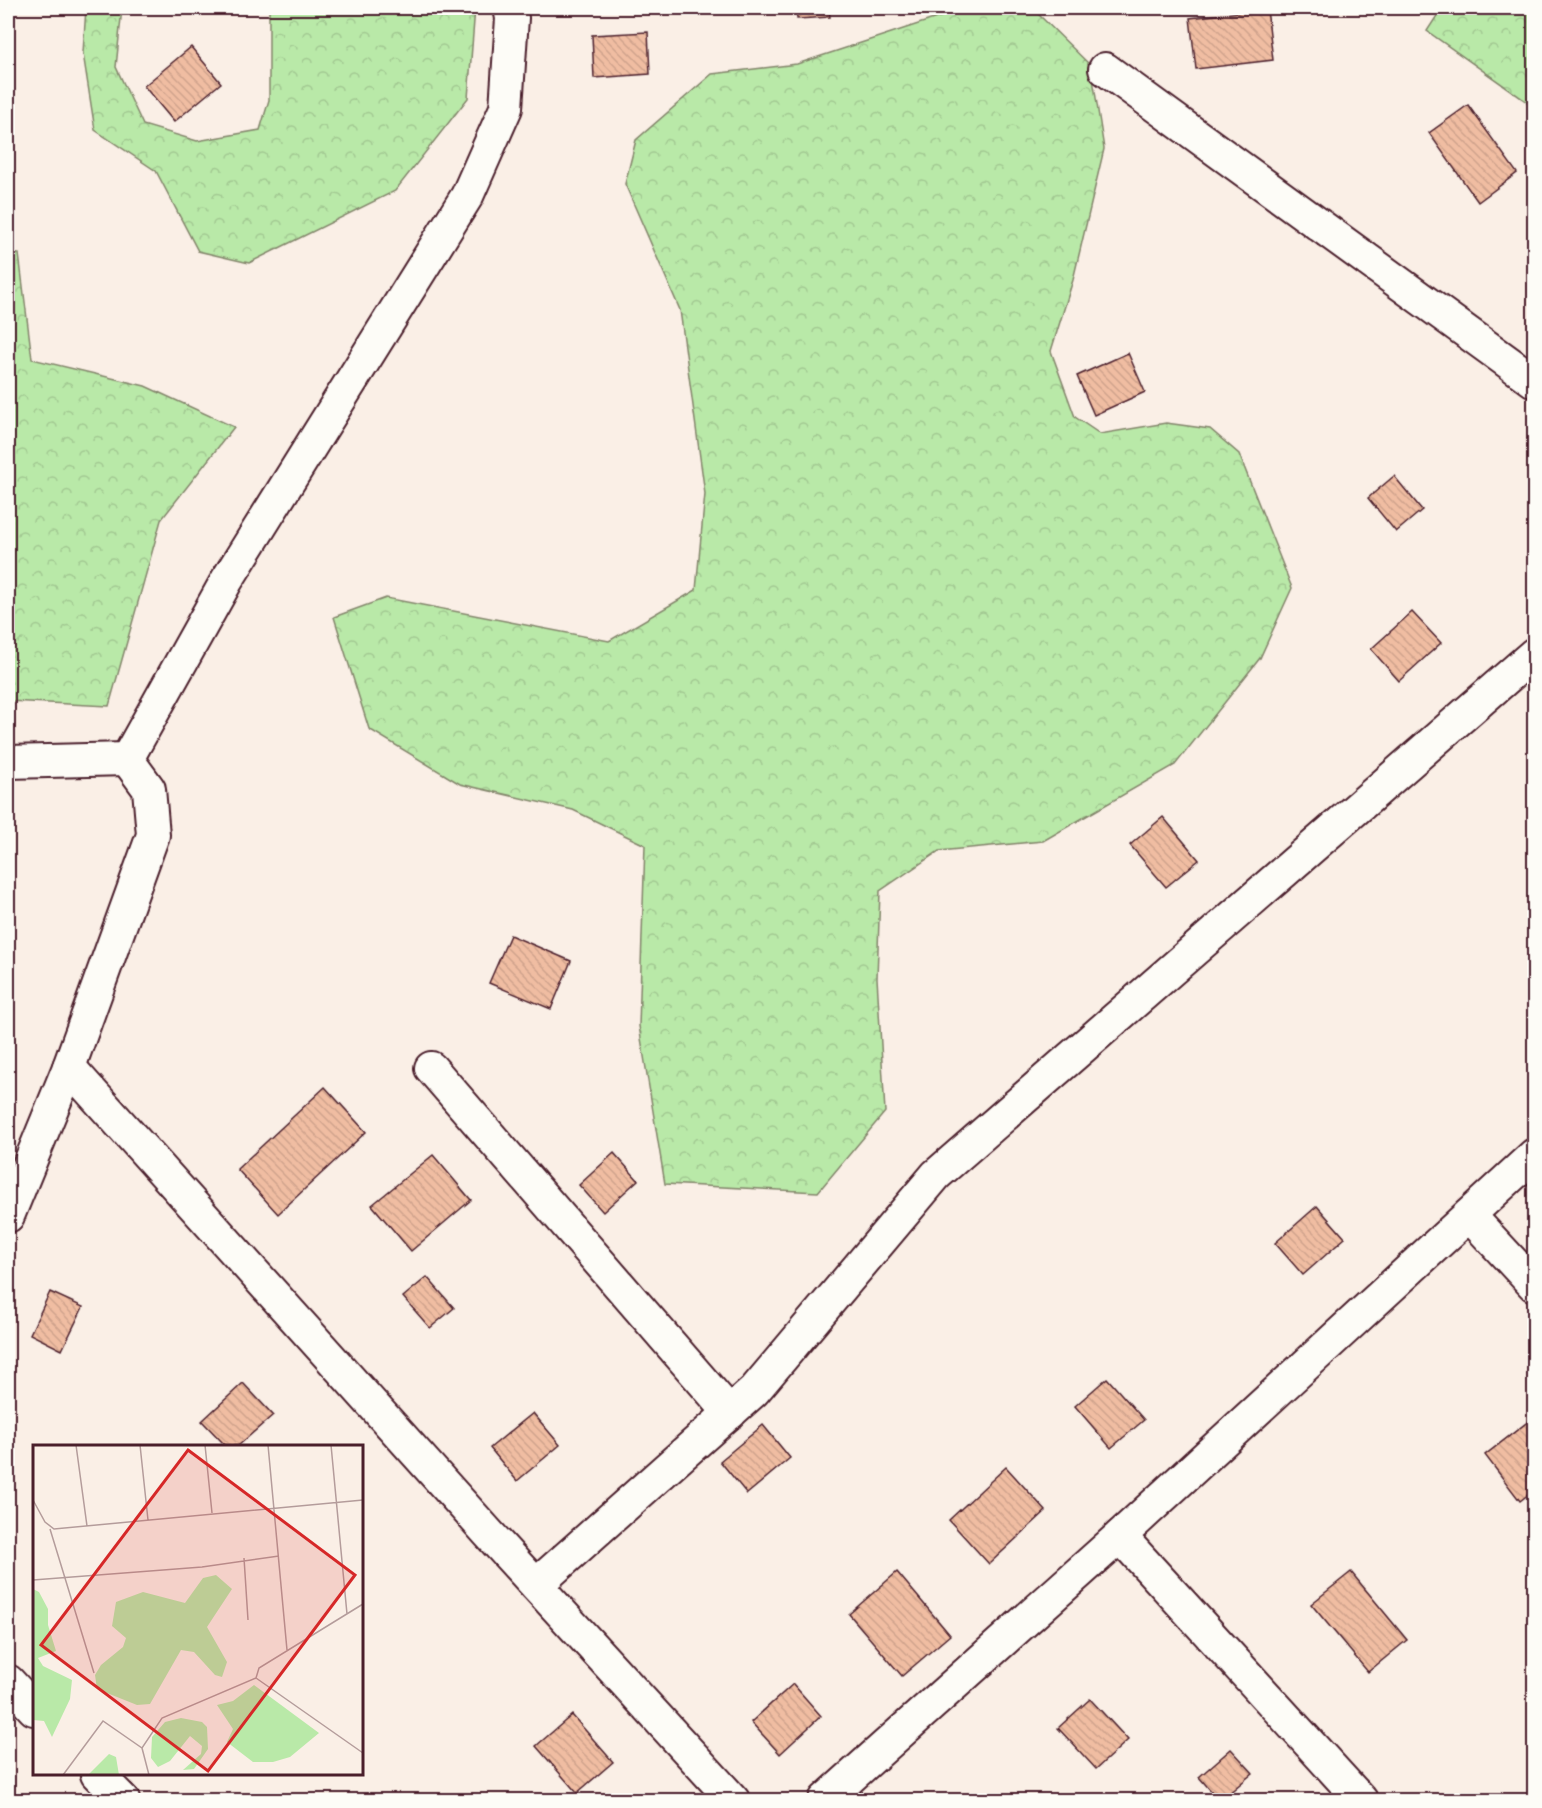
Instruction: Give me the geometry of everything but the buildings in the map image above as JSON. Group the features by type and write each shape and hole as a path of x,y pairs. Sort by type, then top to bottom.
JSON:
{"street":[{"path":"128,759 227,580 467,196 506,108 512,18 510,8"},
{"path":"1105,69 1534,381"},
{"path":"536,1585 754,1391 936,1175 1534,654"},
{"path":"8,762 128,759"},
{"path":"8,1216 69,1067 153,835 149,789 128,759"},
{"path":"69,1067 733,1800"},
{"path":"431,1068 730,1413"},
{"path":"825,1800 1120,1536 1534,1155"},
{"path":"1469,1215 1534,1285"},
{"path":"1120,1536 1361,1800"},
{"path":"8,1681 33,1708"},
{"path":"99,1775 123,1800"}],"green space":[{"path":"86,8 122,8 116,67 143,125 197,141 260,130 269,100 269,8 475,8 468,98 395,191 249,263 198,251 156,171 95,130 83,53"},
{"path":"967,8 1032,8 1091,66 1104,149 1073,280 1051,351 1075,417 1100,434 1166,423 1210,429 1239,454 1292,588 1260,658 1175,765 1043,841 939,851 880,891 877,978 885,1112 818,1192 665,1184 639,1026 645,845 573,810 460,784 369,729 334,617 386,598 609,641 696,590 705,494 680,310 625,184 636,140 712,74 797,64"},
{"path":"1442,8 1534,8 1534,107 1427,31"},
{"path":"8,254 19,254 32,359 145,386 234,427 161,520 109,706 8,701"}]}
